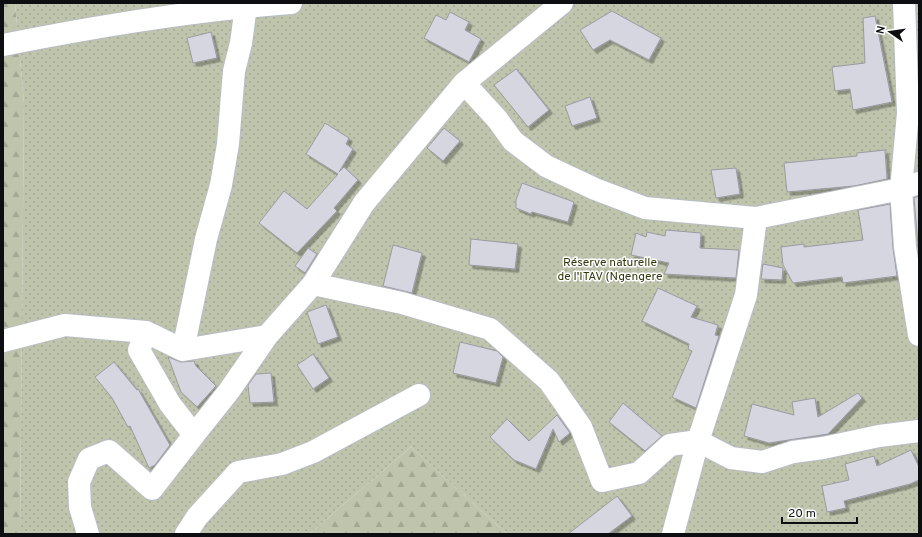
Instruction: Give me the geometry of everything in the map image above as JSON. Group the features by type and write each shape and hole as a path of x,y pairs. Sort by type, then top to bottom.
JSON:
{"street":[{"path":"3,44 89,28 247,5 291,3"},
{"path":"538,3 561,4"},
{"path":"904,3 913,111 910,186 905,247 919,335"},
{"path":"88,534 80,507 79,482 89,459 109,451 152,489 229,391 267,336 313,284 364,203 464,83 561,4"},
{"path":"183,350 206,239 221,185 229,137 234,71 241,43 247,5"},
{"path":"464,83 497,119 513,141 546,166 595,189 645,208 756,218 910,186"},
{"path":"673,534 698,441 746,295 756,218"},
{"path":"313,284 402,302 490,329 549,382 581,427 602,480 639,473 670,445 698,441 731,458 762,462 793,452 823,448 879,436 919,431"},
{"path":"3,341 65,325 146,332 183,350 267,336"},
{"path":"146,332 139,350 170,404 194,435"},
{"path":"186,534 197,517 238,472 282,464 313,452 419,395"}],"green space":[{"path":"3,3 15,3 24,103 20,534 3,534"},
{"name":"Réserve naturelle de l'ITAV (Ngengere","path":"15,3 919,3 919,534 507,534 411,447 309,534 20,534 24,103"},
{"path":"411,447 507,534 309,534"}],"building":[{"path":"612,11 661,38 649,60 610,40 593,50 580,30"},
{"path":"450,12 469,22 465,30 481,39 469,62 424,38 436,15 446,20"},
{"path":"875,16 892,102 853,110 850,89 835,91 832,67 865,63 863,18"},
{"path":"211,32 217,58 193,63 187,38"},
{"path":"516,69 549,110 528,127 494,85"},
{"path":"590,97 597,118 572,126 565,106"},
{"path":"325,123 349,138 346,144 353,149 339,172 344,167 358,180 334,208 337,211 297,253 259,223 284,191 307,209 338,174 306,154"},
{"path":"444,128 460,141 443,161 427,148"},
{"path":"885,150 887,179 854,186 787,192 784,163 857,156 857,153"},
{"path":"736,168 740,194 716,198 711,170"},
{"path":"522,183 574,202 568,222 532,212 531,214 516,208 516,200"},
{"path":"919,196 919,255 914,198"},
{"path":"890,204 893,248 897,276 843,283 842,277 793,283 783,265 781,247 804,244 804,247 863,240 858,210"},
{"path":"666,230 701,233 700,248 739,250 736,278 664,274 669,263 631,255 636,233 646,237 647,232 665,236"},
{"path":"471,239 518,244 515,269 469,265"},
{"path":"393,245 422,253 412,293 383,286"},
{"path":"308,248 317,254 305,273 295,266"},
{"path":"763,264 783,268 782,280 761,279"},
{"path":"658,288 697,306 691,317 718,325 715,335 719,336 696,408 672,397 692,351 688,349 689,344 642,321"},
{"path":"326,305 338,337 318,344 307,312"},
{"path":"460,342 497,351 503,357 496,383 453,373"},
{"path":"313,354 329,378 313,389 297,365"},
{"path":"168,357 181,362 194,361 196,366 216,386 197,407 181,392"},
{"path":"114,362 137,390 138,389 170,445 155,465 149,468 130,426 128,427 112,398 95,377"},
{"path":"271,373 274,402 250,403 248,385 256,374"},
{"path":"858,393 862,398 828,434 769,443 744,436 752,404 794,415 792,402 815,398 818,417"},
{"path":"623,403 662,436 645,451 609,422"},
{"path":"557,415 570,433 559,442 553,429 536,469 514,460 490,437 507,419 529,441"},
{"path":"911,450 919,467 919,480 910,484 844,501 846,508 827,512 822,486 849,480 845,464 874,456 877,466"},
{"path":"617,496 632,516 608,534 568,534"}]}
